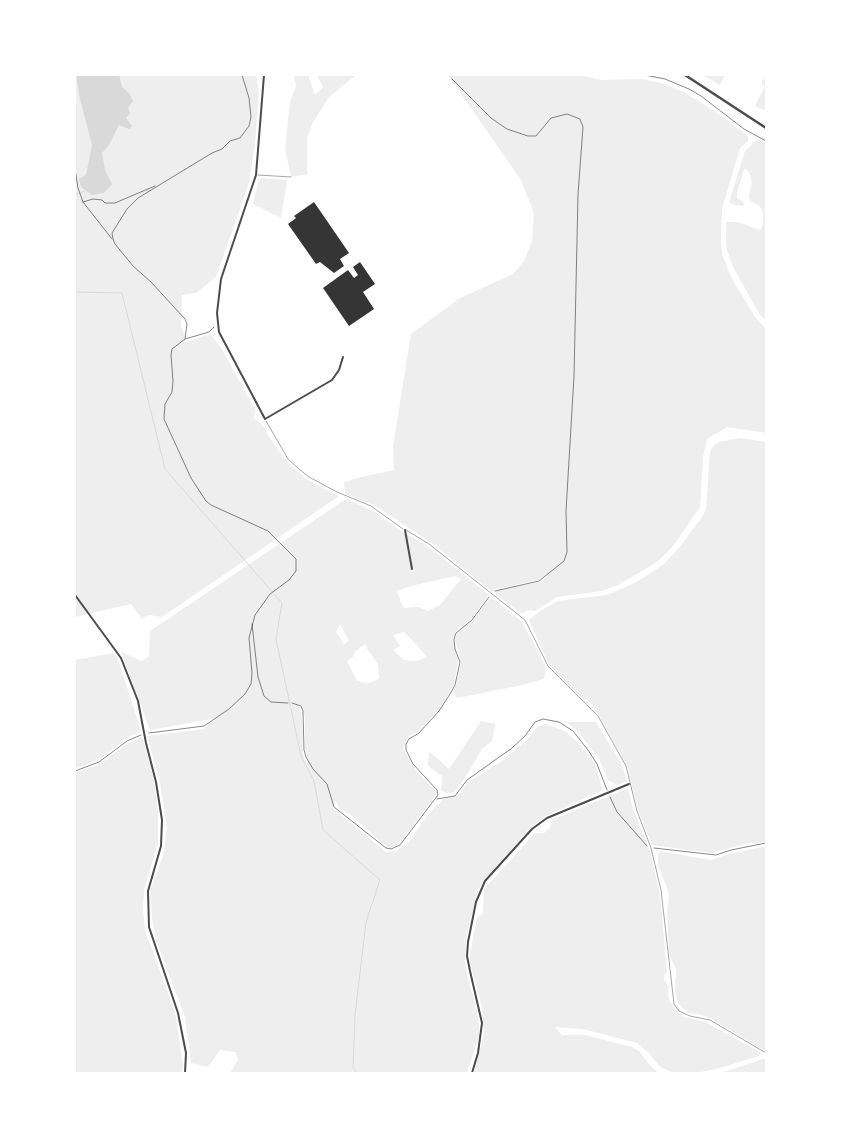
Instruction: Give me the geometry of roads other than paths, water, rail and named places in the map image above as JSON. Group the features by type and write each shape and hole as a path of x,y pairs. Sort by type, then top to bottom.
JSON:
{"street":[{"path":"264,75 256,175 222,274 218,297 219,332 265,419 332,380 340,370 343,357"},
{"path":"685,75 766,128"},
{"path":"405,530 412,569"},
{"path":"75,595 121,658 138,701 156,782 162,820 161,846 148,891 149,927 178,1013 186,1053 185,1073"},
{"path":"472,1073 478,1053 482,1023 467,956 468,942 479,892 485,880 532,830 546,818 629,784"}],"lane":[{"path":"256,175 290,177"},
{"path":"265,419 288,458 309,477 337,492 371,506 429,544 525,620 548,666 598,716 626,766 637,811 651,848 660,890 674,1004 679,1011 690,1016 710,1020 766,1053"}],"waterway":[{"path":"75,195 85,191"},
{"path":"75,292 122,293 165,469 282,603 276,639 301,756 314,781 323,830 380,880 366,922 355,1015 353,1068 357,1073"}]}
